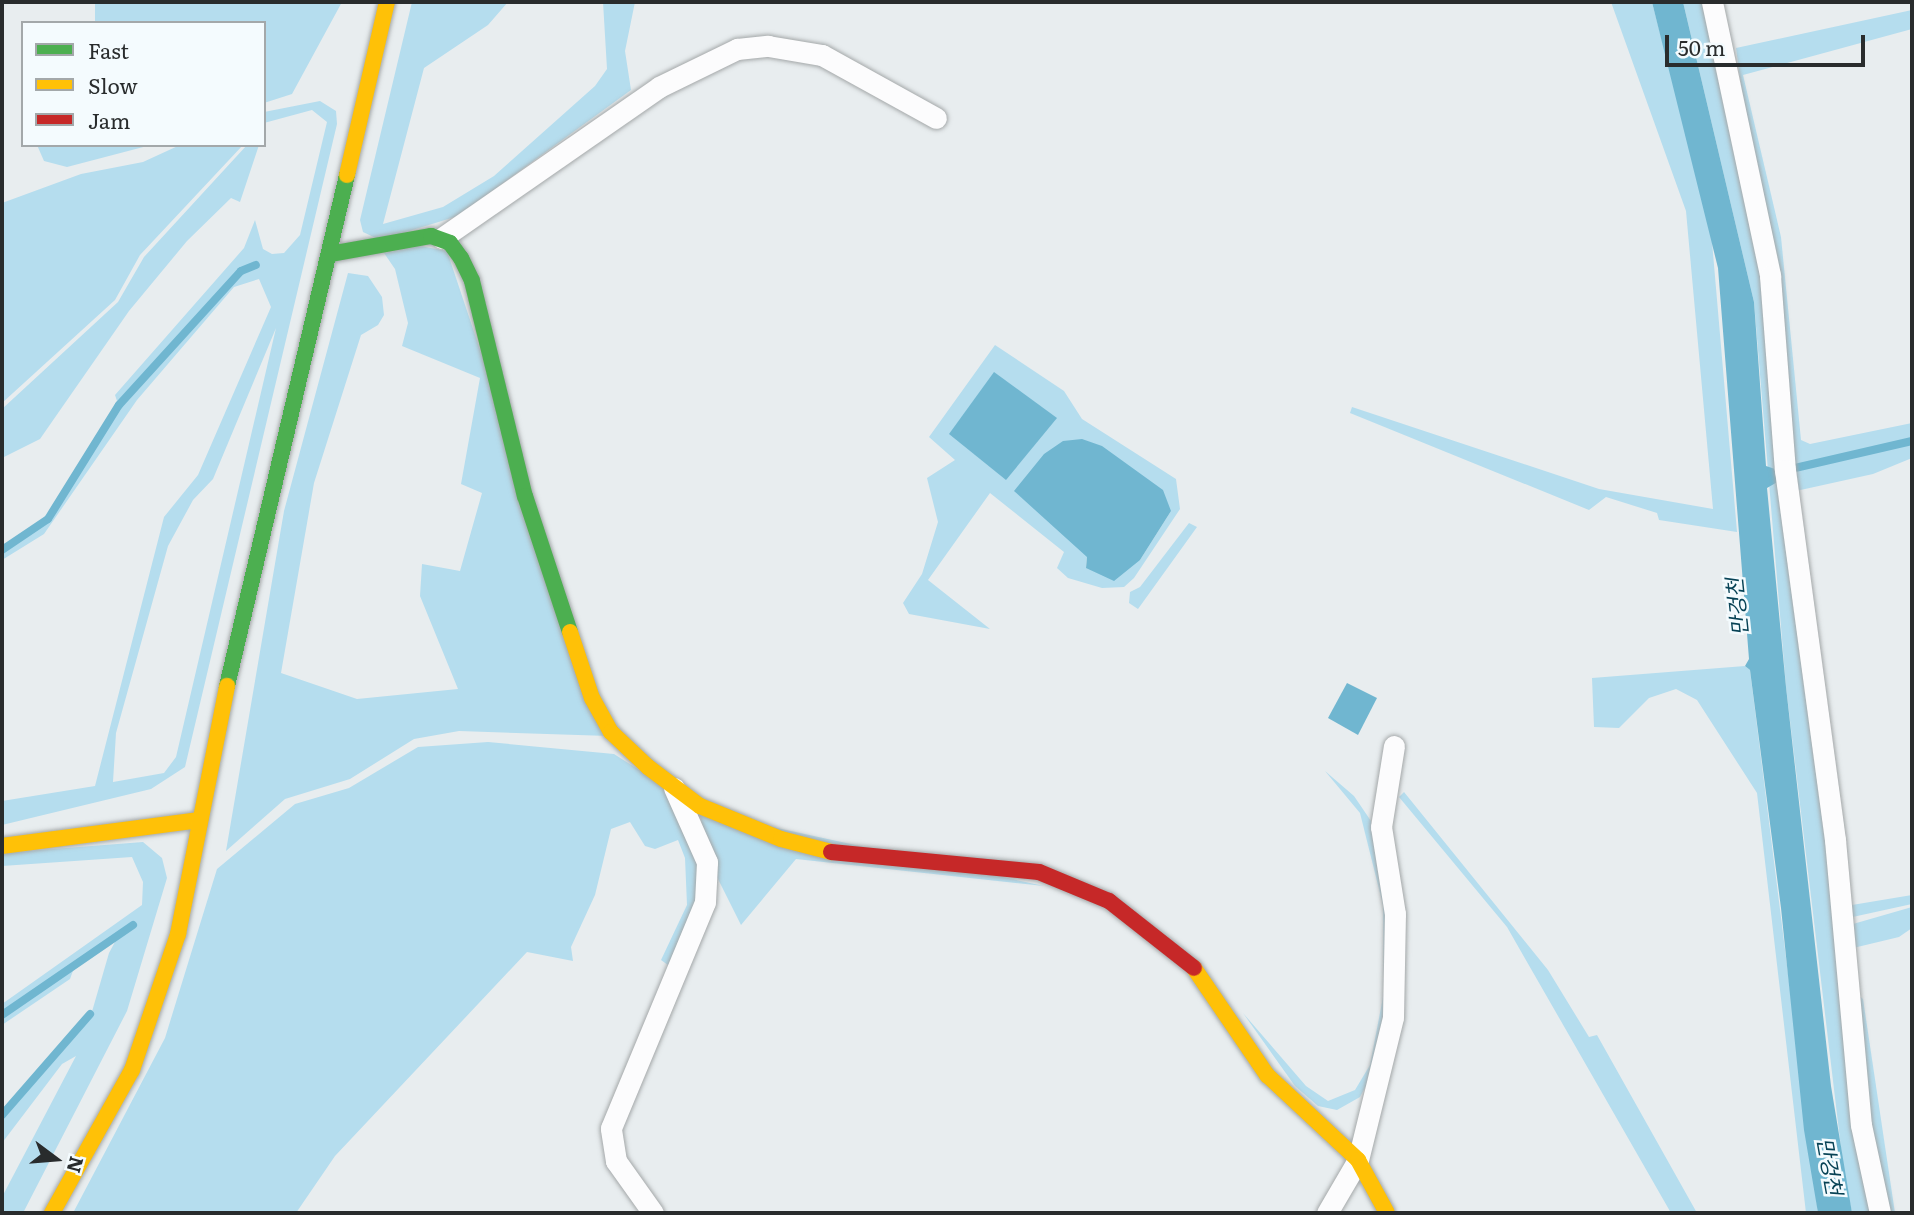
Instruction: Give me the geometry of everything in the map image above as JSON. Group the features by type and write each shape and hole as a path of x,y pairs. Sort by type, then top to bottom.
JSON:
{"street":[{"path":"52,1213 132,1070 153,1021 178,934 199,820 387,2"},
{"path":"1712,2 1770,276 1785,470 1835,840 1861,1125 1880,1213"},
{"path":"330,254 442,238 659,87 737,50 768,46 822,55 936,118"},
{"path":"442,238 472,281 525,496 592,698 611,732 673,787 700,806 781,839 839,854 1039,872 1109,901 1202,975 1284,1096 1358,1160 1387,1213"},
{"path":"1327,1213 1358,1160 1393,1017 1395,914 1381,827 1394,746"},
{"path":"653,1213 616,1161 611,1128 705,902 707,862 673,787"},
{"path":"2,846 199,820"}],"shaded area":[{"path":"95,2 342,2 292,94 266,102 266,21 95,21"},
{"path":"412,2 508,2 488,25 424,68 383,224 443,207 494,176 595,86 607,69 603,2 635,2 625,51 631,90 458,216 380,240 363,232 360,220"},
{"path":"1611,2 1652,2 1711,230 1737,532 1659,520 1657,513 1606,497 1589,510 1350,413 1352,407 1599,489 1713,509 1686,211"},
{"path":"1683,2 1708,2 1758,228 1876,1213 1852,1213 1844,1173 1786,687 1754,302"},
{"path":"1912,10 1912,29 1743,75 1781,237 1801,440 1810,444 1912,423 1912,439 1793,467 1736,48"},
{"path":"320,101 336,111 337,124 185,767 151,789 2,825 2,801 95,786 164,517 198,475 271,307 259,279 234,287 137,400 44,534 2,560 2,552 49,521 121,406 242,273 256,266 240,270 118,404 115,395 244,248 255,220 263,249 272,254 284,253 300,235 327,122 312,110 266,122 266,112","holes":["276,328 176,757 164,773 113,782 116,733 168,546 193,500 213,479"]},
{"path":"38,147 143,147 67,167 44,161"},
{"path":"176,147 241,147 140,255 115,300 2,403 2,203 81,174 143,162"},
{"path":"245,147 258,147 240,202 231,198 187,241 129,311 40,439 2,458 2,409 118,302 144,257"},
{"path":"420,246 447,251 609,736 459,731 414,739 350,779 285,799 226,851 284,511 348,273 368,276 382,297 384,315 378,325 361,335 314,483 281,673 357,699 458,689 420,596 422,564 460,571 482,493 461,484 480,378 402,346 408,323 395,269 384,253"},
{"path":"995,345 1064,391 1082,419 1176,479 1180,509 1134,578 1124,587 1102,588 1068,578 1057,568 1064,552 990,493 928,580 990,629 909,614 903,603 922,574 938,522 927,478 955,460 929,437","holes":["1171,511 1140,560 1086,568 1087,557"]},
{"path":"1912,443 1912,458 1873,474 1796,491 1794,471"},
{"path":"1189,523 1197,527 1138,609 1129,603 1130,592 1140,587"},
{"path":"1745,666 1750,670 1818,1213 1806,1213 1757,793 1697,700 1676,689 1649,698 1619,728 1594,727 1592,678"},
{"path":"488,742 614,754 661,784 696,851 703,886 672,968 661,960 687,905 685,858 678,840 655,849 645,846 630,822 611,829 595,895 571,947 573,961 527,952 335,1156 296,1213 73,1213 165,1038 217,869 295,804 349,788 418,747"},
{"path":"1325,771 1354,796 1371,821 1389,927 1386,1021 1374,1071 1360,1097 1337,1110 1318,1106 1295,1086 1243,1013 1306,1086 1328,1101 1355,1090 1370,1065 1384,992 1383,905 1360,813"},
{"path":"1404,792 1548,970 1589,1037 1597,1035 1697,1213 1671,1213 1507,927 1399,797"},
{"path":"699,811 1044,886 796,859 741,925 712,867"},
{"path":"143,842 162,858 167,878 127,1011 23,1213 2,1213 2,1197 76,1056 62,1064 2,1143 2,1118 91,1015 109,953 116,940 135,925 2,1012 2,1004 142,905 143,882 132,857 2,866 2,853"},
{"path":"1912,895 1912,904 1848,918 1846,906"},
{"path":"1912,907 1912,928 1899,937 1849,949 1853,924"},
{"path":"74,968 70,979 2,1025 2,1018"},
{"path":"1852,990 1863,999 1895,1213 1882,1213"}],"water":[{"name":"만겅천","path":"1652,2 1683,2 1754,302 1766,466 1778,470 1779,481 1767,488 1786,687 1831,1086 1852,1213 1818,1213 1804,1130 1781,908 1750,670 1745,666 1749,659 1718,268"},
{"path":"994,372 1057,418 1006,480 949,434"},
{"path":"1082,439 1102,446 1163,490 1171,511 1140,560 1114,581 1086,568 1087,557 1014,491 1044,454 1063,441"},
{"path":"1347,683 1377,698 1358,735 1328,718"}],"waterway":[{"path":"2,550 48,519 119,405 241,271 256,265"},
{"path":"1795,468 1912,441"},
{"path":"2,1015 133,925"},
{"path":"2,1115 90,1014"}],"traffic: fast":[{"path":"227,686 347,175"},
{"path":"330,254 431,236 450,243 461,258 472,281 525,496 570,632"}],"traffic: slow":[{"path":"347,175 387,2"},
{"path":"570,632 592,698 611,732 648,767 700,806 781,839 831,852"},
{"path":"52,1213 132,1070 178,934 227,686"},
{"path":"2,846 199,820"},
{"path":"1194,968 1267,1075 1358,1160 1387,1213"}],"traffic: jam":[{"path":"831,852 1039,872 1109,901 1194,968"}]}
